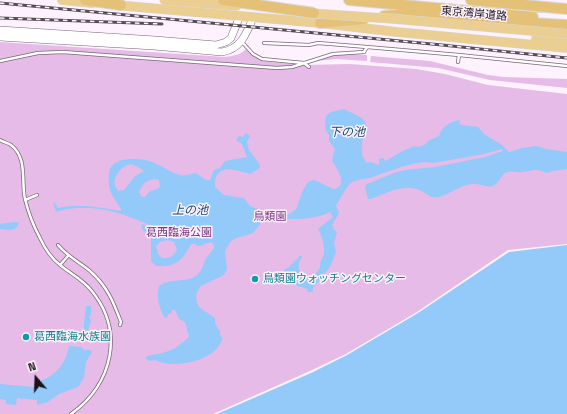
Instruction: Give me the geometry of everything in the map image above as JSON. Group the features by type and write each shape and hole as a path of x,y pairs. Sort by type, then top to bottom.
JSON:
{"highway":[{"path":"62,0 320,23 397,32 567,48"},
{"path":"85,0 121,6"},
{"name":"東京湾岸道路","path":"164,0 567,34"},
{"path":"150,8 175,4 204,4 213,0"},
{"path":"223,0 314,13"},
{"path":"349,0 567,20"},
{"path":"471,0 567,9"},
{"path":"546,0 567,3"},
{"path":"320,23 410,14 567,25"},
{"path":"368,28 434,30 567,41"}],"street":[{"path":"0,30 151,39 216,45 226,42 231,38 240,16"},
{"path":"2,39 154,46 222,52 232,48 242,41 253,18"}],"lane":[{"path":"242,41 253,54 262,59 304,63 309,67"},
{"path":"264,43 309,46 318,43 567,66"},
{"path":"0,61 32,54 64,54 277,68 292,67 333,54 364,52 367,47"},
{"path":"458,62 459,55"},
{"path":"0,140 11,145 18,154 23,171 25,200 44,246 60,265 81,279 91,289 106,313 110,334 110,354 103,376 90,398 71,414"},
{"path":"25,200 37,196"},
{"path":"58,246 68,256 90,271 103,284 111,295 121,322 120,325"},
{"path":"60,265 68,256"}],"green space":[{"name":"葛西臨海公園","path":"0,42 225,57 234,56 246,49 262,61 304,65 350,64 416,69 445,74 488,85 567,94 567,244 508,250 417,312 346,354 213,414 0,414"},
{"path":"335,55 367,55 367,61 336,59 316,61"},
{"path":"371,56 430,61 488,75 504,77 567,79 567,88 490,80 438,68 370,62"}],"water":[{"name":"下の池","path":"344,109 360,117 365,122 366,131 362,142 362,156 367,163 370,162 379,165 379,159 383,158 386,161 414,146 419,147 426,144 428,141 439,136 447,125 460,120 459,123 461,125 478,127 484,134 502,145 509,152 536,146 567,152 567,169 547,173 538,170 507,172 493,186 475,184 467,185 438,197 432,197 413,188 407,188 395,190 368,199 365,187 367,184 394,173 485,157 503,151 502,149 484,154 433,163 426,162 411,164 373,177 352,182 336,205 339,213 332,225 334,230 337,232 334,243 336,252 330,267 313,288 313,292 308,292 307,289 295,285 284,271 301,255 302,257 298,267 304,276 303,279 308,281 311,280 320,268 320,263 324,252 324,247 318,229 333,217 330,212 312,218 281,219 281,214 290,214 296,209 303,190 308,182 314,180 334,189 341,184 339,173 332,160 335,149 329,141 329,135 326,131 325,124 326,116 331,112"},
{"name":"上の池","path":"246,133 250,136 247,142 249,150 260,165 260,168 250,174 232,170 221,171 216,179 215,187 224,195 244,198 250,206 259,210 265,216 272,215 272,220 261,223 253,233 234,239 230,242 225,251 227,269 224,275 201,286 197,292 197,303 200,308 215,318 215,323 223,339 213,352 206,357 197,360 179,364 162,363 155,360 150,361 146,359 146,357 171,350 189,337 185,322 179,319 175,310 172,310 171,314 168,314 167,318 165,318 159,303 159,286 164,283 193,278 202,269 206,258 214,248 214,245 211,242 200,246 191,244 185,255 178,262 169,265 156,266 151,261 151,238 153,235 144,231 141,225 143,224 162,233 163,231 138,220 111,211 84,208 56,212 53,202 58,208 82,206 121,211 111,192 109,184 109,173 114,164 119,161 132,159 144,160 153,162 180,175 196,173 206,180 210,180 214,170 220,168 225,161 247,157 242,144 236,140 239,136 243,137","holes":["131,164 144,171 135,176 124,190 119,191 116,187 115,179 119,171","159,180 160,187 150,191 145,197 142,197 139,192 147,181","167,240 174,242 177,250 171,257 162,258 158,254 156,246 160,242"]},
{"path":"15,222 19,223 14,229 0,229 0,224"},
{"path":"567,245 567,414 217,414 311,373 347,355 418,313 509,252"},
{"path":"86,306 91,306 91,315 89,316 91,321 88,330 83,333"},
{"path":"69,346 81,347 86,351 88,349 92,352 86,362 84,378 78,387 59,394 48,402 37,405 37,400 17,398 16,405 6,404 6,400 0,399 0,384 34,387 34,383 53,374 62,365"}],"railway":[{"path":"0,3 567,58"},
{"path":"0,18 162,24"}],"place":[{"name":"鳥類園ウォッチングセンター","path":"255,279"},
{"name":"葛西臨海水族園","path":"26,337"}],"park label":[{"name":"鳥類園","path":"270,217"}]}
